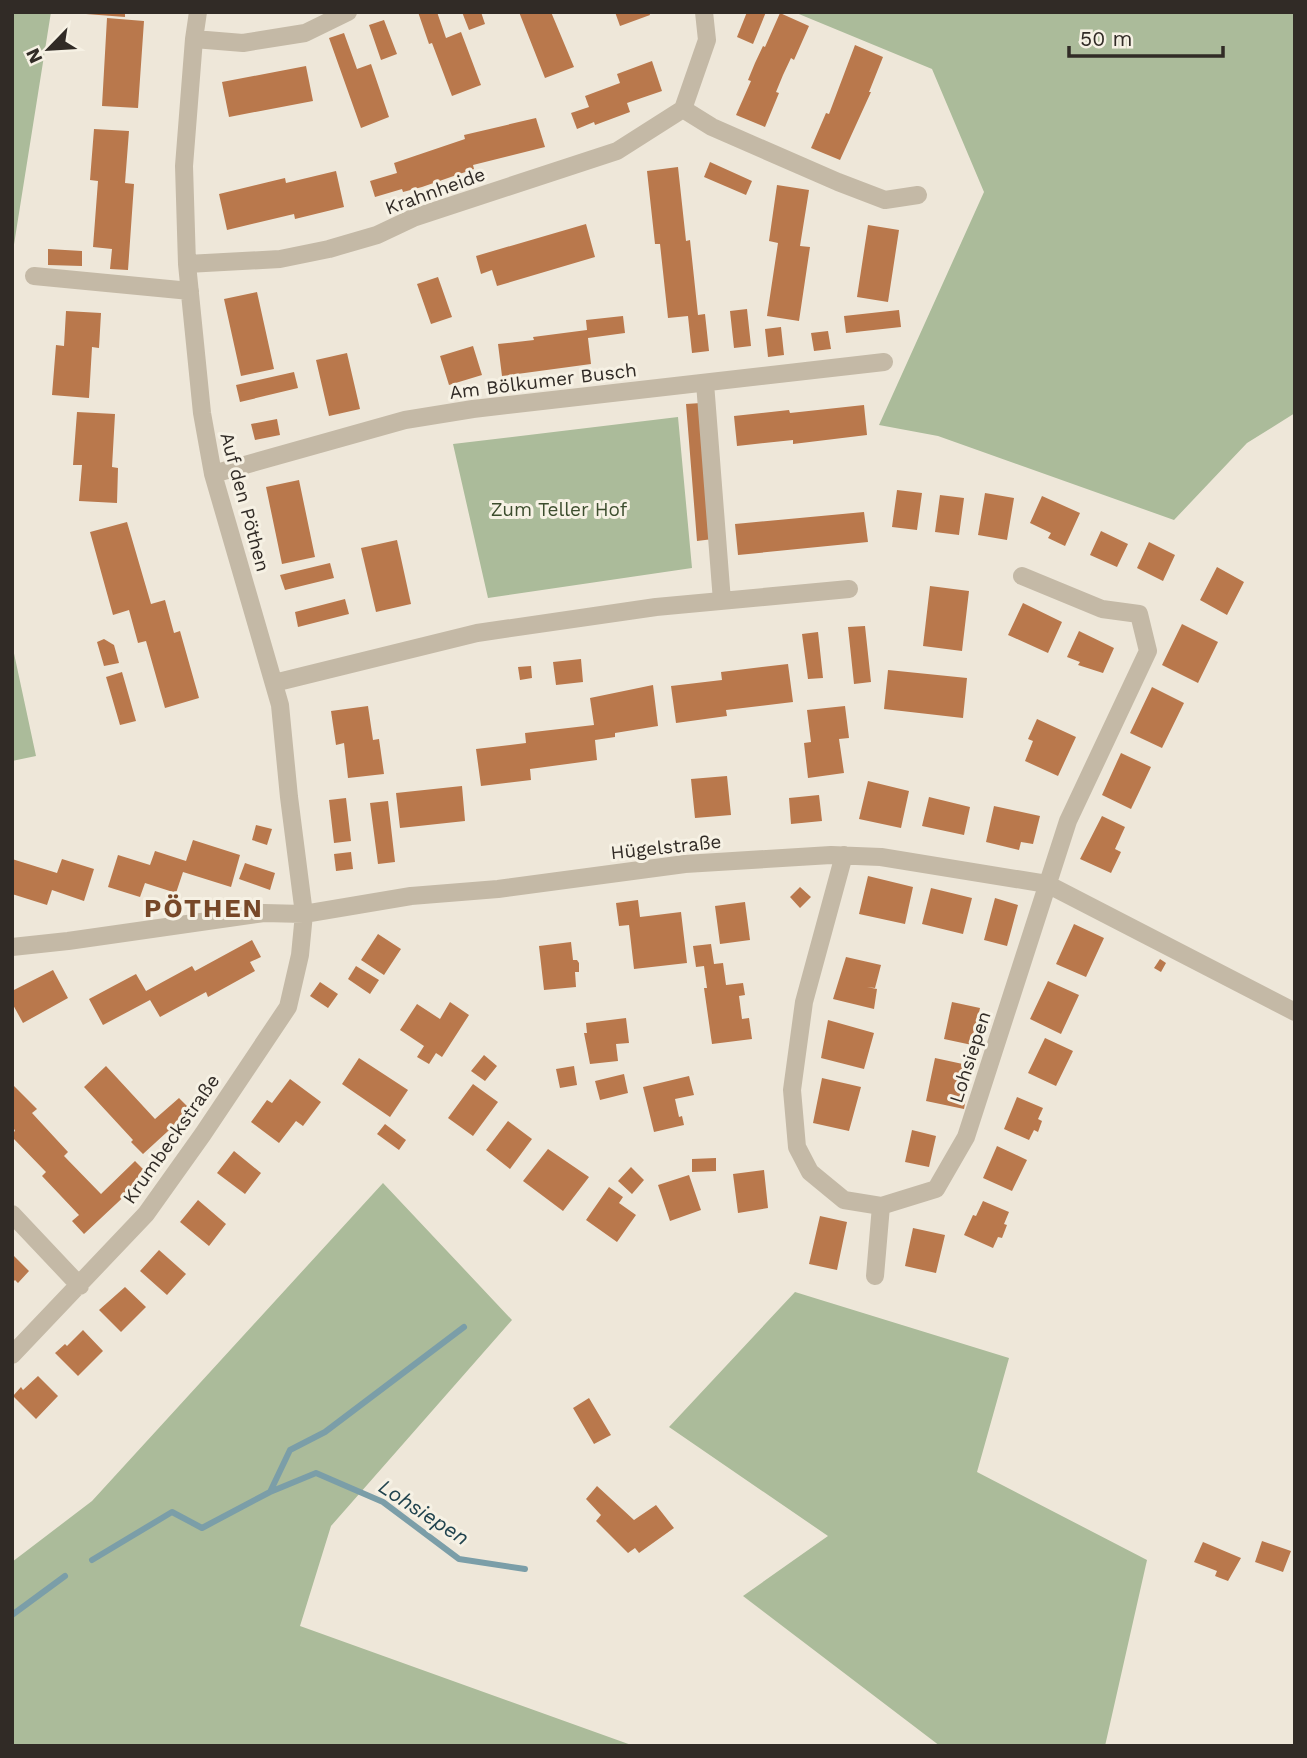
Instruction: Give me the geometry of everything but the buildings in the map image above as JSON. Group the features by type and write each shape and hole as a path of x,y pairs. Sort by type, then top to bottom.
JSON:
{"street":[{"name":"Auf den Pöthen","path":"198,12 184,166 187,264 202,413 213,474 281,705 289,797 304,914"},
{"path":"194,38 243,43 304,33 348,12"},
{"path":"704,12 707,40 683,109 712,127 885,200 918,195"},
{"name":"Krahnheide","path":"187,264 280,260 377,235 413,218 617,151 683,109"},
{"path":"34,276 190,291"},
{"name":"Am Bölkumer Busch","path":"213,474 405,420 473,409 884,362"},
{"path":"705,383 722,601"},
{"name":"Lohsiepen","path":"844,855 804,1002 792,1090 797,1147 810,1172 844,1200 881,1206 936,1189 967,1138 1068,821 1148,651 1139,614 1102,609 1022,576"},
{"path":"274,683 477,633 656,607 849,589"},
{"name":"Hügelstraße","path":"12,947 264,913 304,914 411,896 498,888 685,864 844,855 881,857 1047,884 1295,1012"},
{"name":"Krumbeckstraße","path":"12,1355 146,1214 288,1007 300,955 304,914"},
{"path":"875,1276 881,1206"},
{"path":"12,1214 80,1286"}],"green space":[{"path":"12,12 51,12 12,257"},
{"path":"794,12 1295,12 1295,413 1247,443 1174,520 938,436 879,425 984,192 932,69"},
{"name":"Zum Teller Hof","path":"678,417 692,568 488,598 453,444"},
{"path":"12,644 36,756 12,761"},
{"path":"383,1183 512,1320 331,1526 300,1626 634,1746 12,1746 12,1562 92,1501"},
{"path":"795,1292 1009,1358 977,1472 1147,1560 1105,1746 940,1746 743,1596 828,1536 669,1427"}],"waterway":[{"name":"Lohsiepen","path":"92,1560 172,1512 202,1528 270,1492 290,1450 325,1432 464,1327"},
{"name":"Lohsiepen","path":"270,1492 316,1473 383,1502 459,1559 525,1569"},
{"name":"Lohsiepen","path":"12,1615 65,1576"}],"district":[{"name":"PÖTHEN","path":"204,908"}]}
